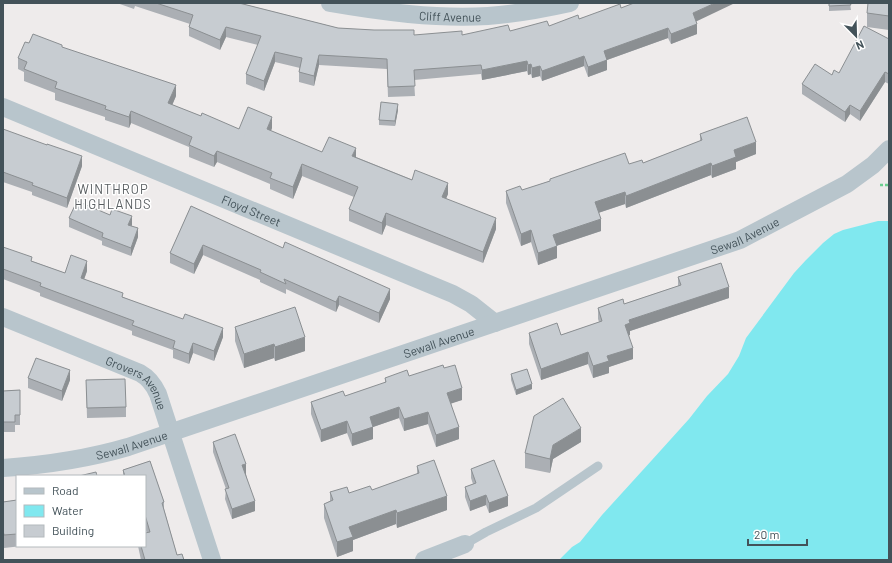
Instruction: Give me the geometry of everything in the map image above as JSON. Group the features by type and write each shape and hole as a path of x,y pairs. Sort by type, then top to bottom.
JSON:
{"street":[{"name":"Cliff Avenue","path":"330,3 367,10 401,9 436,16 488,16 521,12 570,3"},
{"name":"Floyd Street","path":"3,108 453,294 471,304 495,323"},
{"name":"Sewall Avenue","path":"3,468 51,464 93,456 128,447 740,240 833,192 873,165 889,149"},
{"name":"Grovers Avenue","path":"3,317 145,376 156,389 212,560"},
{"path":"424,560 465,544"}],"lane":[{"path":"465,544 486,532 536,508 598,466"}],"water":[{"path":"878,221 889,221 889,560 559,560 572,547 580,542 602,515 728,374 739,356 746,338 794,273 806,260 834,234 843,230"}],"building":[{"path":"156,3 239,3 338,28 414,30 414,35 462,31 462,35 508,25 510,31 547,21 549,26 578,15 579,19 620,4 621,8 634,3 715,3 693,13 697,24 671,34 668,28 604,51 607,60 588,67 584,56 542,71 540,66 532,68 531,64 528,65 527,61 482,70 481,65 414,70 415,86 388,87 387,59 319,55 314,76 299,72 302,58 275,52 264,81 246,74 261,36 226,27 220,40 189,27 193,15"},
{"path":"829,3 850,3 851,5 829,6"},
{"path":"868,3 889,3 889,16 867,13"},
{"path":"864,26 889,39 889,74 885,72 860,111 850,105 845,112 802,84 815,64 832,75 834,70 839,73"},
{"path":"33,34 62,45 62,47 176,85 168,103 201,116 202,113 239,129 248,107 272,117 267,129 322,152 329,137 356,148 352,156 412,180 415,170 448,183 442,197 496,218 483,252 386,213 382,223 349,209 358,187 302,164 293,187 270,178 272,173 217,151 214,156 189,145 192,137 131,111 129,117 105,109 106,106 55,88 57,82 24,69 27,62 18,58 25,42 29,43"},
{"path":"381,102 398,104 395,121 379,120"},
{"path":"747,117 756,142 734,150 736,157 712,166 711,163 626,196 625,192 595,202 601,219 553,235 557,246 538,253 531,230 521,234 506,191 520,186 522,190 625,153 629,164 642,160 643,163 702,140 700,134"},
{"path":"3,129 82,156 67,198 3,172"},
{"path":"77,201 110,215 112,209 132,216 128,225 138,228 131,248 102,237 103,233 69,218"},
{"path":"191,206 283,248 285,242 390,289 379,313 339,296 336,302 284,279 286,284 260,272 261,270 203,245 194,264 170,253"},
{"path":"3,247 32,257 31,261 65,273 71,255 87,261 81,278 123,293 122,297 183,319 185,314 223,328 214,351 193,343 189,354 173,348 175,341 132,325 134,321 40,286 41,283 3,269"},
{"path":"721,263 729,287 629,320 630,323 625,325 633,348 607,356 609,361 593,366 588,352 541,369 529,333 557,323 561,335 602,321 598,308 623,299 624,304 681,285 678,277"},
{"path":"295,307 305,337 275,347 274,344 244,354 235,327"},
{"path":"36,358 70,370 62,391 28,378"},
{"path":"443,365 444,368 455,365 462,388 447,393 459,427 436,435 428,412 404,419 399,407 370,417 373,427 352,434 347,421 321,430 311,402 343,391 345,396 386,382 385,378 407,370 409,376"},
{"path":"527,369 532,384 516,390 511,374"},
{"path":"125,379 126,407 87,408 86,380"},
{"path":"20,390 20,415 15,415 15,422 3,422 3,391"},
{"path":"563,398 581,428 553,445 550,459 525,453 534,416"},
{"path":"235,434 246,464 242,465 255,501 232,509 225,489 229,488 213,442"},
{"path":"434,460 447,496 397,513 396,510 349,527 353,537 337,542 324,504 333,500 330,492 347,487 349,493 370,486 372,490 419,473 417,466"},
{"path":"494,460 508,496 489,503 486,495 470,501 465,487 476,483 471,469"},
{"path":"150,461 164,502 162,503 177,555 182,554 184,560 145,560 141,547 146,547 146,533 150,532 146,518 146,475 125,475 123,470"},
{"path":"96,472 97,475 83,475"},
{"path":"16,500 16,534 4,535 3,502"}],"district":[{"name":"WINTHROP HIGHLANDS","path":"113,196"}]}
